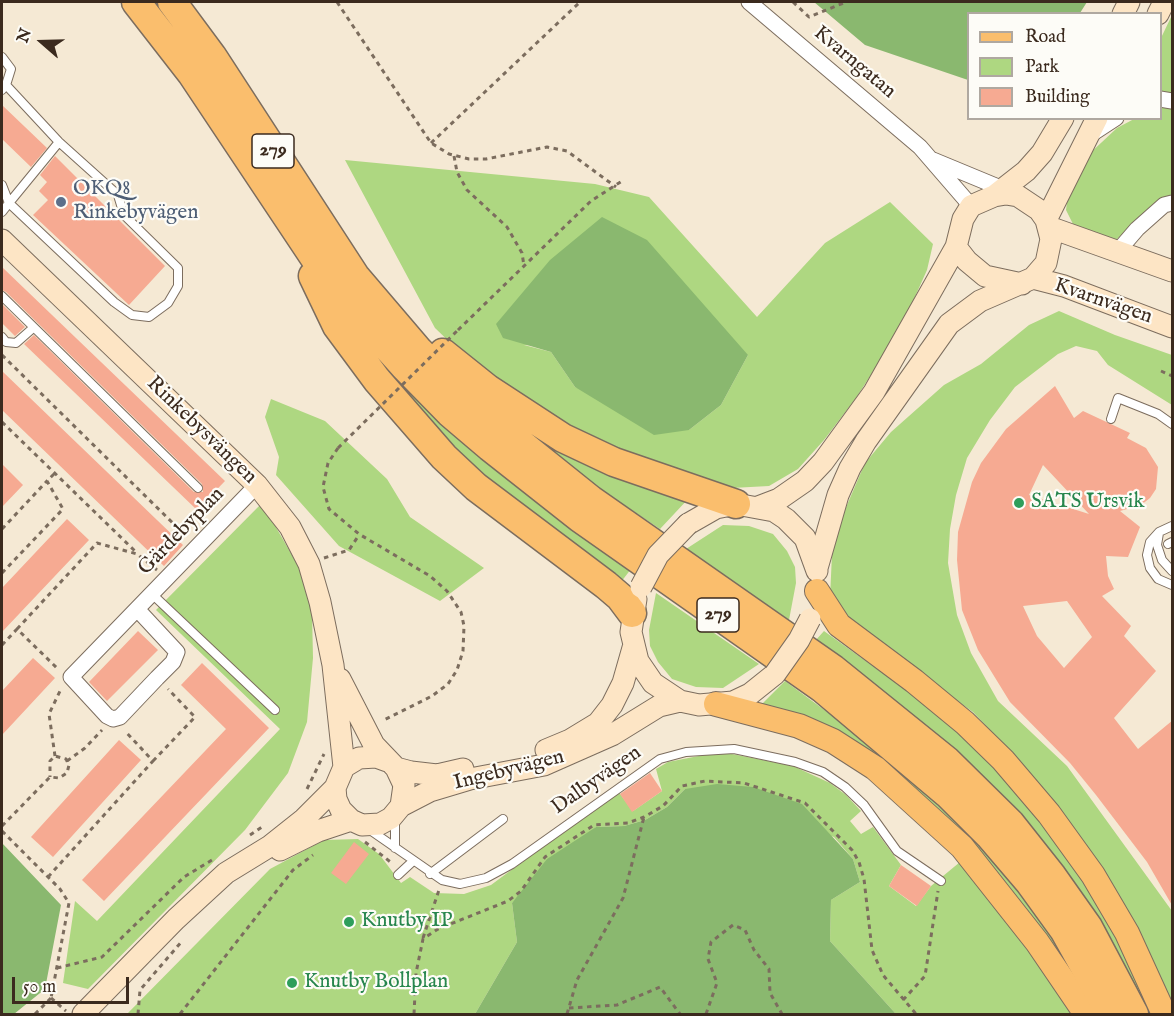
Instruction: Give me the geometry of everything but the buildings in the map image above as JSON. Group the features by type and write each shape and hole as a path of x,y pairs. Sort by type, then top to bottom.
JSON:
{"highway":[{"name":"279","path":"136,2 192,74 300,237 359,316 404,366 474,434 580,518 822,688 949,795 989,835 1030,883 1064,930 1111,1014"},
{"name":"279","path":"172,2 212,56 333,244 375,300 427,358 505,431 591,500 833,669 947,761 1010,823 1052,876 1088,927 1134,1014"},
{"path":"300,237 316,284 337,326 407,416 476,487 620,597 637,600"},
{"path":"375,300 488,389 563,438 614,462 747,505"}],"main road":[{"path":"817,580 839,625 914,681 965,723 1003,760 1049,814 1093,875 1127,933 1164,1014"},
{"path":"716,704 799,726 833,741 875,768 962,847 1037,942 1086,1014"}],"street":[{"name":"Kvarngatan","path":"749,2 930,159"},
{"path":"1062,120 1042,153 1026,171 998,192 971,206 960,226 956,247 874,392 823,462 805,481 784,495 747,505 716,508 687,524 658,555 637,600 633,648 638,661 653,683 680,701 716,704 734,702 750,694 775,674 799,640 810,619 838,495 850,468 866,441 949,324 980,301 1028,281 1046,263 1050,252 1048,224 1095,120"},
{"path":"1085,139 1113,120"},
{"path":"930,159 998,192 1018,196 1030,202 1048,224 1173,270"},
{"path":"930,159 971,206"},
{"path":"1118,251 1164,205 1173,203"},
{"name":"Rinkebysvängen","path":"2,240 257,485 290,527 309,564 333,665 342,740 344,767 335,788 304,819 270,846 226,873 176,919 83,1014"},
{"path":"956,247 967,261 986,276 1028,281"},
{"name":"Kvarnvägen","path":"1028,281 1064,286 1173,327"},
{"name":"Gärdebyplan","path":"72,677 257,485"},
{"path":"747,505 774,511 797,529 812,553 817,580"},
{"path":"72,677 107,717 120,717 173,662 177,652 137,609"},
{"name":"Ingebyvägen","path":"392,764 411,772 437,775 538,753 570,740 598,723 612,705 623,683 633,648"},
{"name":"Rinkebysvängen","path":"333,665 364,729 392,764 404,786 398,811"},
{"name":"Ingebyvägen","path":"398,811 430,792 470,779 553,762 612,735 659,706 680,701"},
{"path":"344,767 359,758 376,757 392,764"},
{"path":"335,788 341,810 357,828"},
{"path":"98,1014 183,926 273,853 318,831 380,824 398,811"}],"lane":[{"path":"2,57 11,69 4,87 59,142 118,195 124,215 178,268 178,286 168,303 149,317 132,315 114,302 9,202 2,185"},
{"path":"2,212 59,142"},
{"path":"2,296 198,488"},
{"path":"2,338 12,344 16,343 33,327"},
{"path":"1111,419 1118,398 1158,414 1173,424"},
{"path":"1173,526 1159,532 1149,548 1150,568 1158,579 1173,585"},
{"path":"1159,532 1157,546 1164,564 1173,571"},
{"path":"152,594 275,710"},
{"name":"Dalbyvägen","path":"357,828 395,848 430,874 442,880 460,884 486,878 513,864 644,768 660,759 711,748 734,749 795,762 823,772 845,787 864,805 897,851 941,880"},
{"path":"395,848 398,811"},
{"path":"430,874 503,819"},
{"path":"400,873 412,862"}],"path":[{"path":"337,2 431,143 454,156 486,159 547,147 567,152 616,187"},
{"path":"431,143 580,2"},
{"path":"794,2 809,17 846,2"},
{"path":"454,156 457,172 467,190 507,227 522,253 524,266"},
{"path":"364,729 432,696 448,684 457,670 463,651 464,626 461,612 439,584 359,534 329,509 323,487 328,463 338,448 591,201 622,181"},
{"path":"2,355 197,547"},
{"path":"1161,371 1173,376"},
{"path":"2,422 137,554 167,579"},
{"path":"2,527 54,473"},
{"path":"2,573 63,509 47,481"},
{"path":"319,559 349,550 359,534"},
{"path":"2,645 97,543 137,554"},
{"path":"17,629 59,671 72,677 56,696 50,714 55,756 48,765 51,777"},
{"path":"48,877 195,717 157,678"},
{"path":"51,777 59,778 67,773 68,761 85,748 113,718 153,761"},
{"path":"304,793 328,745 342,740"},
{"path":"55,756 68,761"},
{"path":"2,826 51,777"},
{"path":"423,939 438,929 508,902 521,891 545,857 594,825 628,823 644,817 663,806 682,786 705,781 744,783 805,803 852,850 859,862 872,950 883,975 902,1001 915,1014"},
{"path":"567,1014 577,980 623,898 644,817"},
{"path":"242,840 271,822"},
{"path":"357,828 400,873"},
{"path":"2,831 48,877 69,903 51,998 35,1014"},
{"path":"180,1014 293,870 320,851"},
{"path":"57,968 102,957 184,877 213,859"},
{"path":"414,1014 416,973 423,939 442,880"},
{"path":"902,1001 925,976 941,880"},
{"path":"706,1014 717,983 708,959 711,942 733,925 745,930 754,950 769,969 770,993 782,1014"},
{"path":"138,1014 140,990 183,940"},
{"path":"569,1008 617,1005 660,987 680,1014"},
{"path":"51,998 70,1014"}],"green space":[{"path":"814,2 1087,2 1081,12 967,12 967,80 865,45"},
{"path":"1172,15 1172,93 1162,93 1162,36"},
{"path":"1162,106 1172,107 1172,194 1153,204 1116,240 1105,240 1085,233 1073,224 1066,210 1068,195 1087,156 1117,128 1132,120 1162,120"},
{"path":"345,160 595,184 649,197 757,317 825,243 890,202 933,244 927,270 901,328 856,398 798,469 769,486 732,488 679,476 573,431 460,352 435,328","holes":["524,345 748,355 721,405 689,430 575,387 551,352"]},
{"path":"602,217 647,240 748,355 721,405 689,430 654,435 575,387 551,352 503,338 496,324 550,260"},
{"path":"1059,311 1115,335 1172,355 1172,405 1108,365 1097,351 1076,346 1058,354 1015,387 990,420 967,458 956,495 950,529 948,563 957,615 971,653 998,701 1067,766 1172,911 1172,1005 1151,956 1109,880 1012,753 973,712 840,617 830,598 832,554 838,526 865,463 891,432 944,385 981,364 1029,325"},
{"path":"361,341 631,569 621,582 463,460"},
{"path":"271,399 325,421 387,479 410,517 484,568 440,601 339,546 276,475 279,457 265,417"},
{"path":"500,408 689,498 660,529 585,479"},
{"path":"262,503 300,569 312,612 313,658 307,722 288,773 245,830 88,989 63,983 75,901 97,921 280,729 156,610"},
{"path":"723,525 749,526 773,534 787,551 795,567 796,583 789,620 686,549"},
{"path":"656,593 759,664 723,688 696,687 672,679 658,662 650,646 649,630"},
{"path":"824,631 917,698 1002,770 1112,920 1156,1014 1148,1014 1116,951 1041,840 953,747 815,641"},
{"path":"785,681 880,751 956,816 995,859 1048,927 1086,993 967,841 760,706"},
{"path":"714,753 732,754 793,766 830,783 846,795 861,811 850,821 861,834 873,827 901,865 889,886 916,906 931,886 960,862 985,889 1074,1014 896,1014 830,941 831,900 860,882 853,859 834,837 685,789 667,807 645,820 624,826 596,827 512,903 517,942 475,1014 127,1014 270,869 324,840 358,839 379,854 401,883 410,877 434,893 464,894 491,885 618,791 633,811 662,791 656,769 668,762"},
{"path":"717,784 753,787 802,804 853,859 860,882 831,900 830,941 896,1014 475,1014 517,942 512,903 547,859 596,827 624,826 645,820 667,807 685,789"},
{"path":"2,843 61,905 45,989 14,1014 2,1014"}],"place":[{"name":"OKQ8 Rinkebyvägen","path":"61,202"},
{"name":"SATS Ursvik","path":"1019,503"},
{"name":"Knutby IP","path":"349,922"},
{"name":"Knutby Bollplan","path":"292,983"}]}
